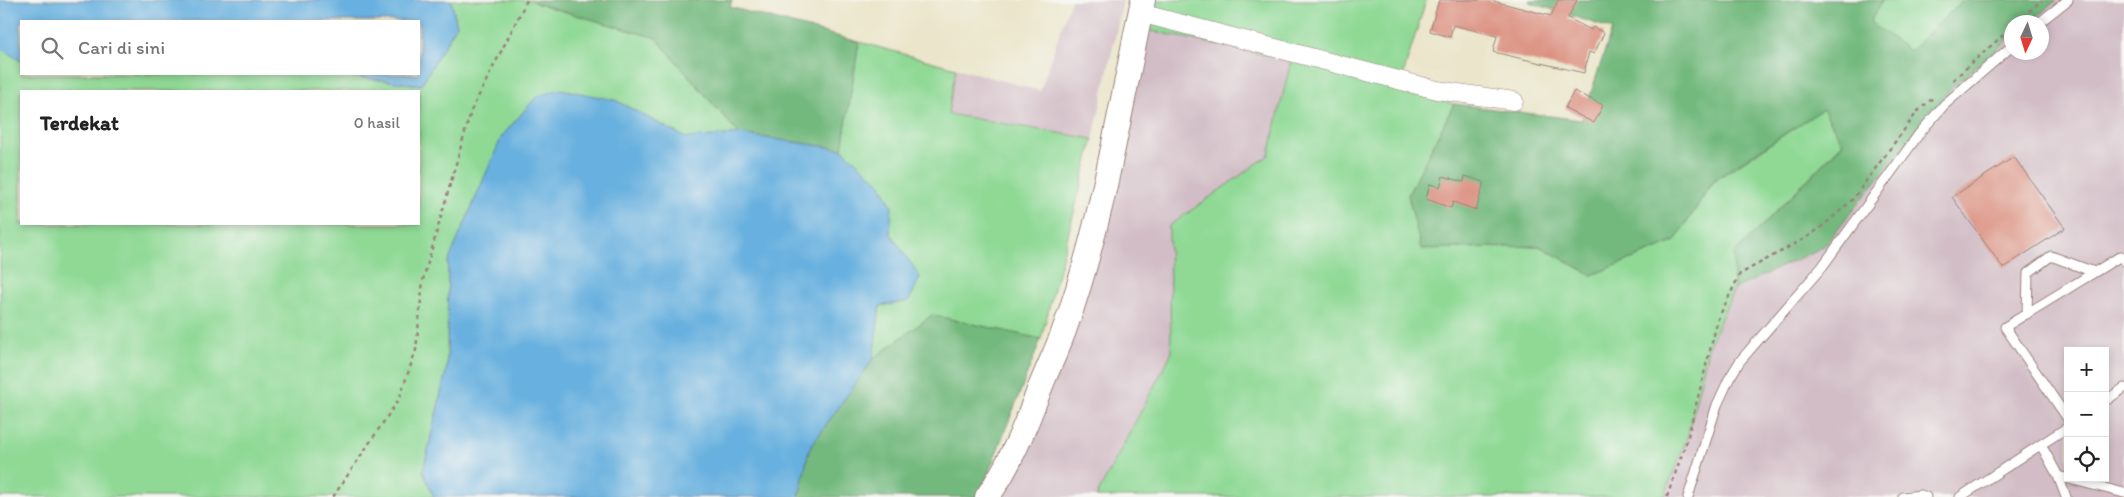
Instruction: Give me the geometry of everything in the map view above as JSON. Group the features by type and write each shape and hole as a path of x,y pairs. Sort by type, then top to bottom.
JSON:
{"main road":[{"path":"987,497 999,480 1020,439 1066,325 1094,229 1119,120 1141,6"}],"street":[{"path":"1141,6 1437,90 1514,101"}],"lane":[{"path":"2049,15 2068,0"},
{"path":"1688,497 1717,405 1740,361 1822,266 1918,134 1971,79 2004,52"},
{"path":"2027,314 2028,273 2051,256 2094,272"},
{"path":"2064,413 2005,327 2121,256 2124,261"},
{"path":"2109,398 2124,388"},
{"path":"1960,497 2064,430"},
{"path":"2041,445 2058,476 2066,497"},
{"path":"2058,476 2124,493"},
{"path":"1903,497 1921,495 1926,497"}],"path":[{"path":"334,497 399,399 416,350 423,280 471,111 528,0"},
{"path":"2025,15 2042,0"},
{"path":"1947,85 2004,34"},
{"path":"1667,497 1687,440 1718,320 1740,274 1811,235 1852,200 1918,111 1939,92"}],"shaded area":[{"path":"1071,0 1123,0 1093,139 948,114 956,68 1040,91"},
{"path":"2057,0 2124,0 2124,497 1664,497 1687,438 1709,345 1734,289 1823,247 1952,87 2004,43 2004,60 2049,60 2049,15 2039,15"},
{"path":"1147,30 1291,60 1269,155 1169,226 1171,354 1096,497 984,497 1065,344"}],"green space":[{"path":"451,0 532,0 535,3 656,38 739,134 686,138 615,100 448,262 447,367 423,471 435,497 0,497 0,48 20,60 20,75 338,75 421,85 457,25"},
{"path":"532,0 732,0 730,7 859,42 842,149 739,134 656,38 535,3"},
{"path":"1152,0 1426,0 1399,88 1454,104 1408,195 1422,249 1539,246 1592,275 1674,242 1714,181 1823,109 1843,143 1734,254 1734,289 1709,345 1687,438 1664,497 1096,497 1171,354 1169,226 1269,155 1291,60 1147,30"},
{"path":"1530,0 1883,0 1870,22 1910,51 1963,0 2057,0 2039,15 2004,15 2004,43 1952,87 1823,247 1734,289 1734,254 1843,144 1823,109 1714,180 1674,242 1592,275 1539,246 1421,249 1408,195 1454,104 1582,120 1612,29 1529,2"},
{"path":"1883,0 1963,0 1910,51 1869,22"},
{"path":"859,42 956,68 948,114 1093,139 1041,339 932,315 873,359 880,306 909,301 920,277 890,232 892,206 880,183 842,149"},
{"path":"932,315 1041,339 979,497 799,497 809,449 873,359"}],"water":[{"path":"0,0 451,0 457,25 421,85 338,75 420,75 420,20 20,20 20,60 0,48"},
{"path":"561,89 615,100 686,138 739,134 842,149 880,183 892,206 890,233 920,277 909,301 880,306 873,359 809,449 799,497 434,497 423,471 447,367 448,262 502,136 537,96"}],"building":[{"path":"1439,0 1490,0 1551,16 1558,0 1577,0 1568,18 1591,30 1593,27 1604,33 1594,54 1589,52 1584,73 1493,52 1497,36 1453,25 1450,37 1430,31"},
{"path":"1574,91 1603,105 1594,123 1565,108"},
{"path":"2014,157 2065,228 2003,268 1952,197"},
{"path":"1443,176 1464,182 1465,176 1484,182 1476,210 1453,202 1451,208 1426,199 1430,184 1440,187"}]}
